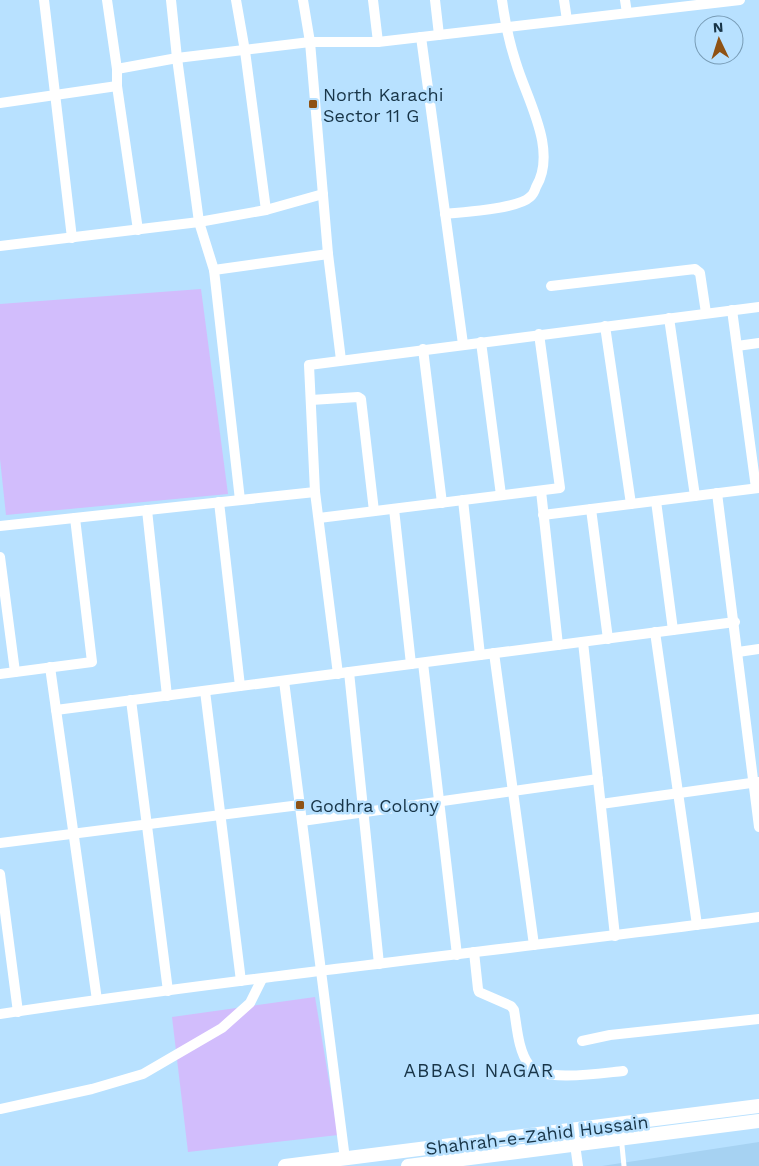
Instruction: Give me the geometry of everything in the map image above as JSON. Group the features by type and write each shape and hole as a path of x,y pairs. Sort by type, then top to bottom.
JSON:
{"main road":[{"name":"Shahrah-e-Zahid Hussain","path":"285,1166 574,1137 620,1131 759,1106"},
{"name":"Shahrah-e-Zahid Hussain","path":"620,1131 759,1121"},
{"name":"Shahrah-e-Zahid Hussain","path":"408,1166 574,1137"}],"street":[{"path":"44,0 72,238"},
{"path":"108,0 117,69 117,86 138,230"},
{"path":"171,0 199,222 214,270 240,500"},
{"path":"236,0 245,50 266,210"},
{"path":"303,0 310,42 328,254 341,360"},
{"path":"373,0 378,42"},
{"path":"435,0 439,35"},
{"path":"445,214 516,205 530,197 540,180 544,151 538,124 516,64 506,27 502,0"},
{"path":"564,0 567,20"},
{"path":"625,0 627,13"},
{"path":"117,69 177,58 310,42 378,42 627,13 689,3 740,0"},
{"path":"421,37 463,344"},
{"path":"0,103 117,86"},
{"path":"0,246 199,222 266,210 323,194"},
{"path":"214,270 328,254"},
{"path":"551,286 696,269 700,273 706,313"},
{"path":"379,964 363,813 315,492 309,364 759,307"},
{"path":"543,516 758,488 732,310"},
{"path":"669,318 695,496"},
{"path":"606,326 630,504"},
{"path":"319,518 560,488 539,334"},
{"path":"481,342 502,496"},
{"path":"737,346 759,343"},
{"path":"423,349 442,503"},
{"path":"311,400 358,397 361,399 374,511"},
{"path":"541,491 558,645"},
{"path":"0,526 315,492"},
{"path":"717,493 756,783 759,827"},
{"path":"463,500 480,655"},
{"path":"656,501 673,630"},
{"path":"219,502 240,686"},
{"path":"394,509 411,664"},
{"path":"591,509 608,639"},
{"path":"147,510 168,696"},
{"path":"0,674 92,662 75,518"},
{"path":"0,557 15,672"},
{"path":"56,710 734,622"},
{"path":"655,632 697,925"},
{"path":"584,642 615,936"},
{"path":"738,652 759,649"},
{"path":"494,653 534,945"},
{"path":"423,662 457,955"},
{"path":"50,667 97,1000"},
{"path":"284,680 345,1159"},
{"path":"205,691 241,981"},
{"path":"131,700 168,990"},
{"path":"302,821 598,779"},
{"path":"601,804 756,783"},
{"path":"0,843 300,805"},
{"path":"0,874 18,1012"},
{"path":"0,1014 168,990 615,936 759,916"},
{"path":"474,952 478,989 482,993 511,1006 514,1010 523,1053 533,1069 540,1073 555,1075 622,1072"},
{"path":"0,1109 92,1089 143,1074 222,1028 250,1003 262,979"},
{"path":"582,1041 610,1035 759,1019"},
{"path":"574,1137 578,1166"}],"lane":[{"path":"620,1131 624,1166"}],"shaded area":[{"path":"201,289 228,494 6,515 0,459 0,304"},
{"path":"315,997 338,1135 188,1152 172,1017"},
{"path":"759,1142 759,1166 602,1166"}],"place":[{"name":"North Karachi Sector 11 G","path":"313,104"},
{"name":"Godhra Colony","path":"300,805"}],"district":[{"name":"ABBASI NAGAR","path":"479,1070"}]}
